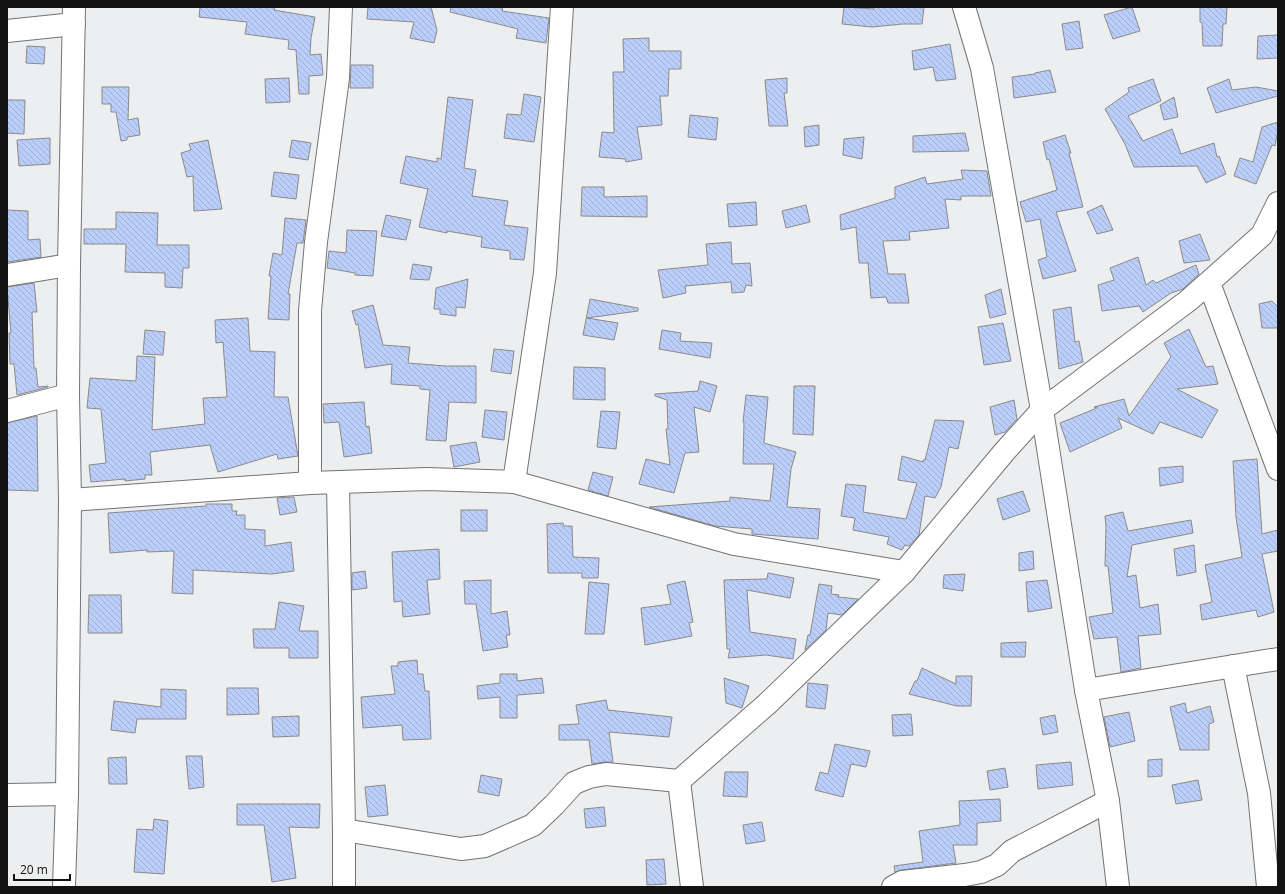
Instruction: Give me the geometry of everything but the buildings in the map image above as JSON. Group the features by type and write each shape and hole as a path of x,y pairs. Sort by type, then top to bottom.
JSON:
{"street":[{"path":"310,483 310,311 316,242 338,78 341,7"},
{"path":"514,482 545,273 562,7"},
{"path":"964,7 982,68 1042,410 1086,690 1108,801 1118,887"},
{"path":"7,31 74,16 69,265 68,395 70,500 67,794 64,887"},
{"path":"344,830 461,848 485,846 533,825 574,783 589,777 606,774 679,781 767,704 904,572 1005,451 1042,410 1189,300 1262,235 1278,203"},
{"path":"7,275 69,265"},
{"path":"1208,283 1278,469"},
{"path":"7,411 68,395"},
{"path":"70,500 310,483 427,479 514,482 734,544 904,572"},
{"path":"338,483 344,887"},
{"path":"1086,690 1278,659"},
{"path":"1233,666 1259,793 1268,887"},
{"path":"679,781 692,887"},
{"path":"7,795 67,794"},
{"path":"894,887 902,882 981,872 996,865 1012,851 1108,801"}]}
